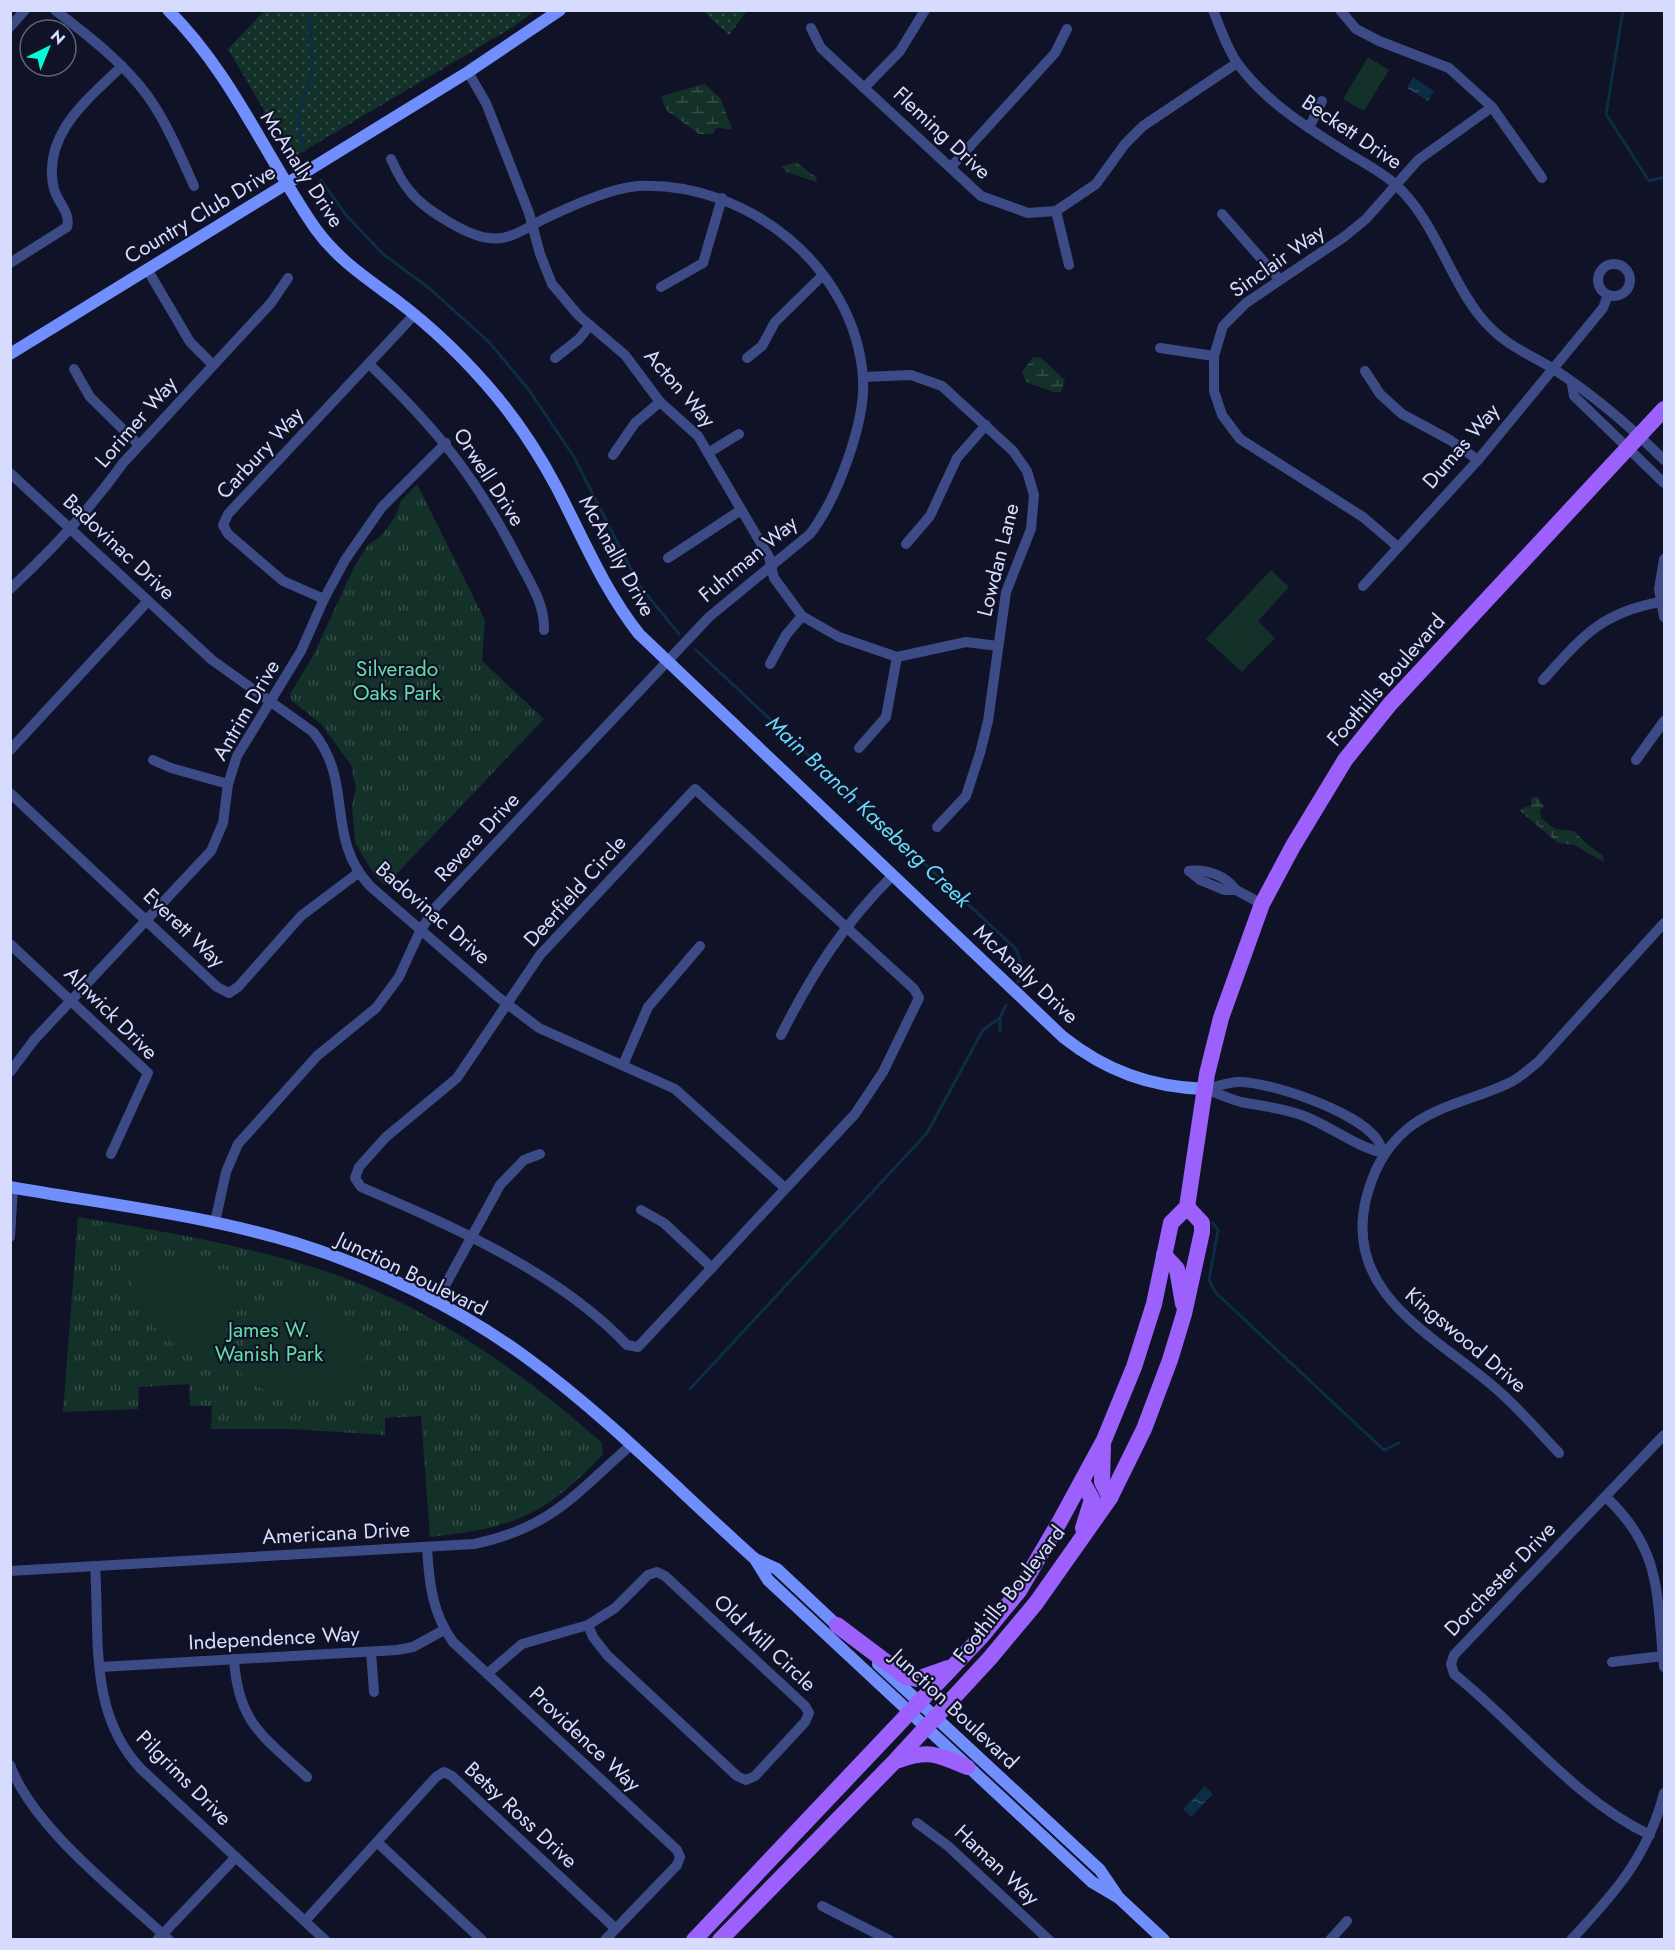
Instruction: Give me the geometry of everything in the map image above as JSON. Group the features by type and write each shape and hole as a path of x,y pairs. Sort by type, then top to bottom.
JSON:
{"main road":[{"name":"Foothills Boulevard","path":"694,1940 996,1621 1019,1591 1104,1440 1141,1344 1154,1304 1171,1223 1186,1207 1205,1089 1221,1018 1262,904 1316,806 1363,737 1404,689 1665,409"},
{"name":"Foothills Boulevard","path":"720,1940 931,1723 1036,1603 1110,1498 1144,1429 1184,1314 1202,1232 1202,1223 1186,1207"},
{"path":"1164,1255 1177,1269 1184,1314"},
{"path":"1104,1440 1102,1482 1110,1498"},
{"path":"1080,1539 1092,1499 1082,1481"},
{"path":"837,1625 906,1677 917,1679 954,1665"},
{"path":"895,1761 923,1752 935,1754 967,1767"}],"street":[{"path":"10,27 25,10"},
{"path":"55,10 122,66 159,113 194,186"},
{"name":"McAnally Drive","path":"168,10 211,60 315,228 335,253 356,272 414,315 462,358 497,397 531,443 622,614 668,663 1063,1037 1088,1056 1134,1078 1173,1087 1205,1089 1238,1082 1276,1087 1304,1096 1340,1113 1374,1135 1384,1153"},
{"name":"Country Club Drive","path":"10,354 468,72 560,10"},
{"path":"864,88 900,51 925,10"},
{"name":"Beckett Drive","path":"1213,10 1237,63 1270,99 1309,128 1396,184 1430,225 1478,314 1501,338 1522,354 1552,369 1586,392 1634,442"},
{"path":"1340,10 1356,29 1379,41 1449,68 1492,106 1542,178"},
{"name":"Fleming Drive","path":"811,28 821,48 981,196 1028,213 1056,211"},
{"path":"951,167 1055,53 1067,29"},
{"path":"1069,265 1056,211 1096,184 1125,144 1143,126 1237,63"},
{"path":"10,263 42,241 63,232 67,227 66,212 57,198 53,178 58,141 75,113 122,66"},
{"name":"Acton Way","path":"468,72 486,103 533,225 540,254 552,284 569,307 625,355 660,402 691,428 768,557 774,578 802,616 839,637 897,657"},
{"path":"1309,128 1322,101"},
{"name":"Sinclair Way","path":"1398,547 1363,518 1240,439 1222,415 1214,391 1214,357 1223,327 1246,303 1344,237 1366,219 1418,160 1492,106"},
{"name":"Fuhrman Way","path":"391,159 410,191 419,201 468,231 493,239 521,233 583,202 635,186 682,187 722,198 753,212 793,242 839,295 853,330 863,377 862,411 856,433 820,520 805,539 709,617 668,663"},
{"path":"661,287 703,264 722,198"},
{"path":"1222,214 1279,279"},
{"path":"147,269 190,342 213,365"},
{"path":"747,358 762,346 775,322 822,276"},
{"name":"Lorimer Way","path":"10,589 271,303 288,278"},
{"name":"Dumas Way","path":"1363,586 1478,460 1603,308 1608,295"},
{"name":"Carbury Way","path":"324,599 283,581 228,534 223,525 228,514 414,315"},
{"path":"555,358 579,339 590,325"},
{"path":"1160,348 1214,357"},
{"name":"Orwell Drive","path":"369,364 419,412 471,477 502,528 540,604 544,630"},
{"path":"74,369 90,397 139,445"},
{"path":"1365,370 1380,394 1402,414 1450,440 1478,460"},
{"name":"Lowdan Lane","path":"863,377 911,375 933,381 951,392 1021,461 1031,482 1035,507 1028,538 1006,592 988,721 966,796 937,827"},
{"name":"Beckett Drive","path":"1572,384 1574,396 1634,442"},
{"path":"613,455 635,423 660,402"},
{"path":"906,544 930,516 957,459 986,425"},
{"path":"708,453 739,434"},
{"path":"1634,442 1665,460"},
{"path":"1634,442 1665,483"},
{"name":"Antrim Drive","path":"10,1072 34,1040 148,921 211,851 223,823 228,784 237,756 302,651 324,599 345,560 382,507 446,443"},
{"name":"Badovinac Drive","path":"10,473 227,673 313,732 330,758 339,788 341,831 358,873 420,932 507,1005 559,1039 654,1078 693,1102 785,1188"},
{"path":"668,558 741,510"},
{"path":"1665,559 1659,589 1665,617"},
{"path":"10,750 148,601"},
{"path":"1543,680 1594,627 1622,612 1660,602"},
{"path":"770,664 786,635 802,616"},
{"path":"860,748 886,717 897,657 966,642 998,646"},
{"name":"Revere Drive","path":"215,1222 226,1172 238,1144 317,1056 376,1008 399,977 420,932 436,907 668,663"},
{"path":"1636,760 1665,721"},
{"path":"153,760 171,768 228,784"},
{"name":"Deerfield Circle","path":"695,789 846,926 914,989 919,998 870,1094 638,1347 627,1345 594,1315 541,1278 436,1219 361,1188 355,1178 359,1167 386,1137 457,1078 540,955 695,789"},
{"name":"Everett Way","path":"10,793 217,987 229,993 238,987 301,916 358,873"},
{"path":"1189,871 1200,880 1224,890 1236,890 1262,904"},
{"path":"781,1035 825,954 846,926 893,875"},
{"name":"Kingswood Drive","path":"1559,1453 1502,1394 1408,1321 1388,1299 1367,1258 1363,1233 1365,1205 1371,1176 1384,1153 1406,1130 1428,1115 1515,1080 1538,1062 1665,923"},
{"name":"Alnwick Drive","path":"10,944 148,1073 111,1154"},
{"path":"623,1065 648,1007 700,946"},
{"name":"McAnally Drive","path":"1205,1089 1238,1101 1301,1115 1332,1127 1367,1149 1384,1153"},
{"path":"436,1302 500,1185 510,1171 524,1160 540,1154"},
{"path":"10,1237 12,1187"},
{"name":"Junction Boulevard","path":"12,1187 215,1222 298,1244 337,1258 436,1302 525,1356 631,1445 755,1559 768,1580 1100,1870 1119,1898"},
{"path":"641,1210 664,1223 712,1268"},
{"name":"Dorchester Drive","path":"1650,1835 1611,1815 1585,1795 1454,1674 1451,1664 1454,1655 1665,1435"},
{"name":"Americana Drive","path":"10,1570 427,1548 496,1539 535,1524 576,1497 631,1445"},
{"path":"1606,1497 1634,1526 1653,1566 1664,1661 1612,1662"},
{"name":"Providence Way","path":"427,1548 430,1590 444,1630 677,1850 680,1857 677,1865 604,1940"},
{"name":"Junction Boulevard","path":"755,1559 777,1569 837,1625 914,1708"},
{"name":"Pilgrims Drive","path":"95,1566 104,1707 129,1755 325,1940"},
{"name":"Old Mill Circle","path":"488,1674 522,1644 588,1625 615,1608 648,1575 657,1572 665,1576 805,1706 809,1713 804,1722 754,1776 746,1780 737,1776 607,1655 593,1637 588,1625"},
{"name":"Independence Way","path":"100,1667 371,1652 413,1647 444,1630"},
{"path":"371,1652 374,1692"},
{"path":"234,1659 238,1697 252,1725 307,1777"},
{"name":"Junction Boulevard","path":"931,1723 967,1767 1092,1882 1119,1898 1164,1940"},
{"path":"10,1765 21,1788 46,1824 163,1937 236,1857"},
{"name":"Betsy Ross Drive","path":"305,1921 444,1772 452,1776 615,1928"},
{"path":"1571,1940 1620,1886 1650,1835 1665,1793"},
{"name":"Haman Way","path":"917,1822 948,1846 1036,1935 1049,1940"},
{"path":"377,1842 482,1940"},
{"path":"822,1906 889,1940"},
{"path":"1330,1940 1347,1921"}],"green space":[{"path":"265,10 535,11 513,27 292,158 228,49"},
{"path":"703,11 747,11 729,35"},
{"path":"1368,57 1389,70 1364,111 1343,99"},
{"path":"705,84 721,99 732,129 716,128 713,134 699,134 666,110 661,96"},
{"path":"796,162 817,178 816,182 787,172 781,167"},
{"path":"1033,357 1041,358 1065,380 1061,392 1053,392 1026,382 1022,372"},
{"name":"Silverado Oaks Park","path":"417,484 485,620 482,661 544,719 385,886 373,873 355,842 352,806 356,788 351,765 321,724 292,701 290,694 313,656 355,565 368,545 382,535 395,517 401,501"},
{"path":"1271,570 1289,587 1258,621 1275,638 1242,672 1206,639"},
{"path":"1538,797 1544,807 1540,810 1541,818 1555,829 1574,831 1603,856 1604,862 1574,845 1558,843 1519,810 1531,805 1531,798"},
{"name":"James W. Wanish Park","path":"78,1217 239,1247 335,1274 377,1291 418,1311 496,1359 533,1386 602,1443 603,1454 563,1492 526,1515 484,1529 430,1537 421,1416 385,1418 385,1435 291,1429 211,1429 212,1406 190,1406 189,1384 139,1387 138,1409 63,1412"},
{"path":"129,1257 227,1270 232,1276 223,1362 202,1357 184,1349 168,1340 155,1328 137,1297 131,1278"},
{"path":"282,1289 292,1290 371,1347 352,1377 325,1396 314,1399 284,1400 262,1389 230,1364"}],"water":[{"path":"1413,77 1434,91 1428,101 1407,88"},
{"path":"1205,1786 1213,1794 1191,1817 1183,1809"}],"waterway":[{"name":"Main Branch Kaseberg Creek","path":"304,151 298,117 312,72 309,10"},
{"path":"1623,10 1606,114 1649,181 1664,177"},
{"name":"Main Branch Kaseberg Creek","path":"321,180 346,215 383,254 429,288 489,342 529,390 574,457 639,585 679,634"},
{"name":"Main Branch Kaseberg Creek","path":"696,650 1016,949 1023,969 1018,982"},
{"name":"Main Branch Kaseberg Creek","path":"1000,1031 1000,1018 1006,1005"},
{"path":"690,1389 927,1133 983,1030 1000,1018"},
{"name":"Main Branch Kaseberg Creek","path":"1213,1223 1218,1230 1209,1280 1216,1293 1384,1450 1399,1443"}]}
